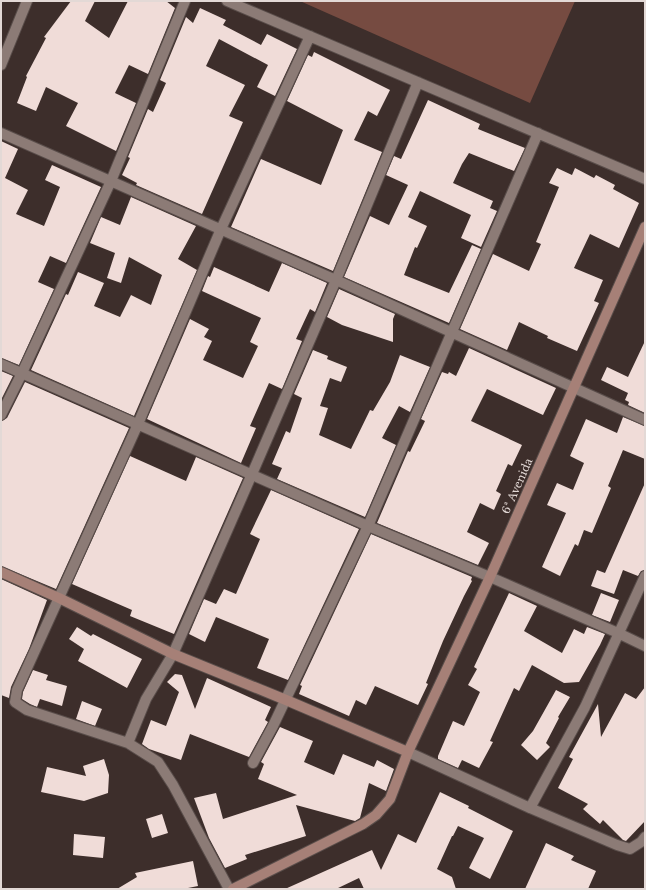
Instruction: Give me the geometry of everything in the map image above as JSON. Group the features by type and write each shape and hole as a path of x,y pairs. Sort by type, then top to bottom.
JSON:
{"street":[{"path":"1,65 27,1"},
{"path":"1,415 111,181 185,1"},
{"path":"227,1 645,179"},
{"path":"229,889 173,785 158,762 128,743 26,710 15,702 17,690 138,424 221,229 310,36"},
{"path":"128,743 146,699 173,654 252,474 336,280 418,82"},
{"path":"1,133 336,280 645,420"},
{"path":"253,763 286,700 368,526 538,133"},
{"name":"6ª Avenida","path":"233,889 363,824 376,815 390,799 408,752 490,577 645,227"},
{"path":"1,364 645,646"},
{"path":"1,572 59,598 173,654 408,752 617,846 630,849 641,842 645,837"},
{"path":"530,808 586,707 618,633 645,576"}],"shaded area":[{"path":"300,1 575,1 530,103"}],"building":[{"path":"71,1 95,1 85,21 109,38 128,1 166,1 175,8 148,74 129,65 115,93 136,103 116,151 66,126 78,103 46,87 36,111 17,103 27,77 26,76 46,38 44,37"},
{"path":"200,8 226,20 223,25 261,45 267,34 297,49 275,96 257,87 268,65 219,39 206,66 245,85 229,116 243,122 202,214 136,185 137,183 122,175 130,158 128,157 148,109 153,112 166,83 160,80 186,17 193,23"},
{"path":"314,52 390,90 377,116 368,111 354,140 382,152 333,271 231,227 261,159 321,185 343,130 287,101 308,55 312,57"},
{"path":"428,100 480,124 478,129 525,148 514,171 469,153 453,183 493,201 490,208 497,211 481,247 461,238 471,215 420,191 408,217 427,226 417,248 415,247 404,275 449,293 472,245 481,249 449,323 344,277 370,216 389,225 408,185 386,175 394,156 401,159"},
{"path":"1,141 18,149 5,178 28,190 16,214 44,226 60,187 45,180 52,165 101,187 66,263 50,256 38,282 54,289 19,365 1,358"},
{"path":"557,168 572,175 575,168 594,178 596,175 615,185 613,189 639,203 619,248 590,234 574,268 603,280 594,301 599,303 577,351 547,338 548,336 519,322 507,350 460,329 493,254 529,271 541,244 536,242 559,187 549,183"},
{"path":"131,197 196,226 178,259 197,270 134,416 31,370 66,294 68,295 78,272 104,283 94,306 120,317 131,295 151,305 162,275 129,257 121,283 107,278 115,253 90,243 101,217 120,225"},
{"path":"282,263 327,283 315,312 310,309 296,339 302,341 282,389 269,383 250,426 256,428 241,463 147,419 190,319 209,329 204,337 212,341 203,360 243,378 258,346 250,342 261,318 202,291 208,276 210,277 214,267 269,292"},
{"path":"339,289 395,314 393,319 393,342 342,325 327,317"},
{"path":"645,341 645,413 628,405 629,402 625,400 628,393 601,380 607,367 628,377"},
{"path":"469,348 556,388 543,415 487,389 471,421 522,445 512,466 508,464 496,491 501,494 494,510 480,503 467,532 489,543 478,565 377,523 408,451 410,452 425,421 421,419 442,372 448,374 449,372 456,376"},
{"path":"313,350 328,356 327,359 347,367 341,382 330,378 320,406 328,408 319,435 351,449 370,410 373,411 390,382 400,355 430,367 410,412 399,406 382,438 396,445 365,517 277,479 282,468 272,464 286,431 290,433 302,398 294,394"},
{"path":"1,371 13,376 1,400"},
{"path":"25,382 129,428 56,589 1,566 1,421 7,418"},
{"path":"623,417 645,426 645,459 623,450 608,486 611,488 592,533 584,530 578,546 575,544 560,576 542,567 566,513 547,505 557,483 573,490 584,463 570,456 586,419 617,433"},
{"path":"130,456 186,481 196,457 243,478 174,634 130,616 132,610 72,584"},
{"path":"645,483 645,570 641,571 638,576 623,570 614,594 591,586 597,570 605,573"},
{"path":"271,490 359,529 288,680 257,668 269,639 216,617 205,642 189,634 204,599 216,604 224,589 236,594 260,539 250,534"},
{"path":"371,534 472,577 472,581 443,641 426,683 428,684 418,705 375,686 366,705 356,700 349,716 299,694 302,686 300,685"},
{"path":"1,579 47,600 29,649 11,687 9,698 1,695"},
{"path":"509,593 537,606 524,631 562,653 574,629 584,634 587,627 605,634 579,682 564,683 532,665 519,691 514,688 490,741 493,742 479,768 462,760 458,768 438,759 438,756 453,721 464,726 480,692 468,685 477,669 474,667"},
{"path":"601,593 619,600 610,622 592,615"},
{"path":"77,627 91,636 93,634 142,659 127,688 78,661 84,649 69,639"},
{"path":"33,670 48,675 46,680 67,686 62,706 40,699 37,707 22,699 23,692"},
{"path":"175,674 182,675 195,709 207,678 271,707 265,720 268,722 249,757 190,734 181,760 149,749 142,744 151,720 166,726 179,692 167,682"},
{"path":"645,687 645,821 626,841 623,840 603,820 600,824 583,809 588,804 558,788 573,759 569,757 598,704 601,737 625,693 636,699"},
{"path":"556,690 570,697 558,717 559,718 546,743 550,747 537,760 521,745 533,731"},
{"path":"82,701 102,709 95,726 76,719"},
{"path":"280,727 313,741 304,762 334,775 343,754 374,767 377,760 394,769 386,791 369,783 360,818 355,821 296,805 306,836 245,855 247,859 225,868 209,838 194,798 216,793 223,819 297,795 258,779 264,764 261,762"},
{"path":"104,759 109,775 108,793 84,801 41,792 47,767 86,776 83,766"},
{"path":"440,792 469,806 468,808 513,831 490,879 469,868 484,838 458,826 437,869 452,877 456,889 364,889 359,878 336,889 285,889 372,850 381,870 398,834 416,843"},
{"path":"162,814 168,833 152,838 146,819"},
{"path":"74,834 105,837 103,858 73,855"},
{"path":"546,843 574,856 571,860 596,871 588,889 525,889"},
{"path":"193,861 198,886 183,889 117,889 137,877 135,873"}]}
